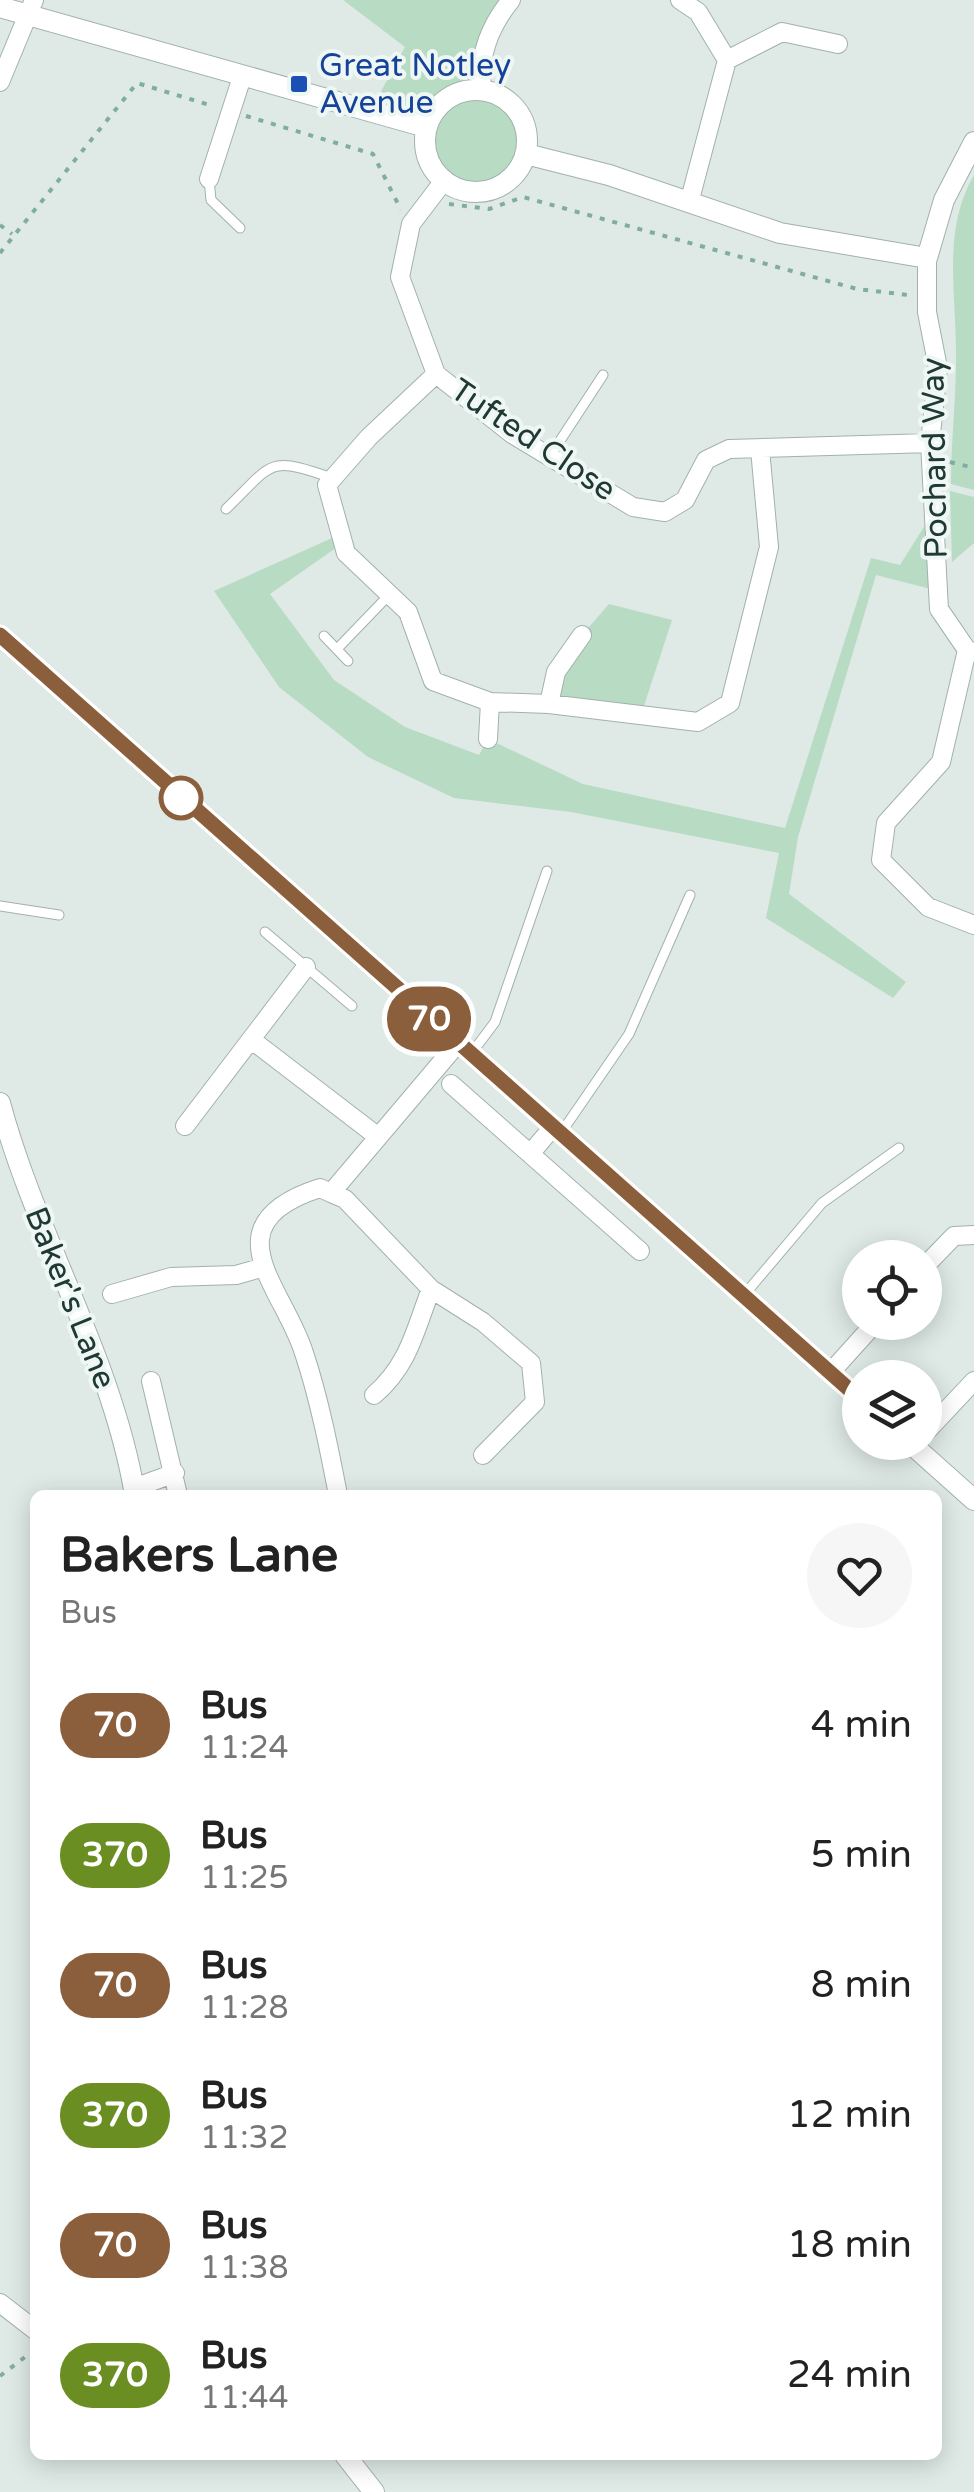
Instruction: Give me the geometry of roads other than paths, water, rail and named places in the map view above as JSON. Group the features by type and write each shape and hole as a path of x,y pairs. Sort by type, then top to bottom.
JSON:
{"street":[{"path":"482,89 480,68 487,40 511,0"},
{"path":"680,0 698,12 727,60 689,203"},
{"path":"0,7 31,8 242,78 426,127"},
{"path":"0,82 31,8"},
{"path":"727,60 782,32 838,44"},
{"path":"209,179 242,78"},
{"path":"482,89 505,98 520,114 528,135 526,154 514,176 484,192 467,192 443,182 427,159 426,127 446,98 482,89"},
{"path":"526,154 608,175 780,233 927,258 944,200 974,142"},
{"name":"Tufted Close","path":"443,182 412,224 400,277 436,374 512,434 633,507 665,512 685,500 706,460 729,449 930,444"},
{"name":"Pochard Way","path":"927,258 926,296 938,368 930,444 939,609 970,651 941,762 886,823 881,860 928,907 974,925"},
{"path":"436,374 369,437 327,485 346,553 408,612 433,681 490,702 548,704 698,722 730,703 769,547 760,449"},
{"path":"0,635 842,1383"},
{"path":"548,704 556,672 582,635"},
{"path":"488,738 490,702"},
{"path":"185,1126 306,967"},
{"path":"253,1041 378,1136"},
{"path":"331,1193 378,1136 463,1050"},
{"path":"451,1084 640,1251"},
{"name":"Baker's Lane","path":"0,1104 16,1164 106,1381 134,1490"},
{"path":"530,1154 556,1132"},
{"path":"337,1490 304,1350 261,1268 262,1235 271,1215 287,1198 320,1188 345,1199 431,1289 494,1331 531,1363 535,1402 482,1455"},
{"path":"942,1248 954,1236 974,1235"},
{"path":"112,1294 171,1277 236,1275 261,1268"},
{"path":"374,1395 402,1366 431,1289"},
{"path":"830,1372 859,1340"},
{"path":"151,1381 177,1490"},
{"path":"942,1414 974,1381"},
{"path":"935,1460 974,1500"},
{"path":"136,1490 175,1473"},
{"path":"0,2303 30,2326"},
{"path":"349,2460 374,2492"}],"lane":[{"path":"209,179 211,200 240,228"},
{"path":"550,456 603,375"},
{"path":"226,509 273,464 286,462 333,478"},
{"path":"337,649 390,594"},
{"path":"324,636 348,661"},
{"path":"463,1050 494,1022 547,871"},
{"path":"556,1132 630,1034 690,895"},
{"path":"0,906 59,915"},
{"path":"266,932 352,1006"},
{"path":"742,1296 822,1202 899,1148"}],"place":[{"name":"Great Notley Avenue","path":"299,84"}]}
